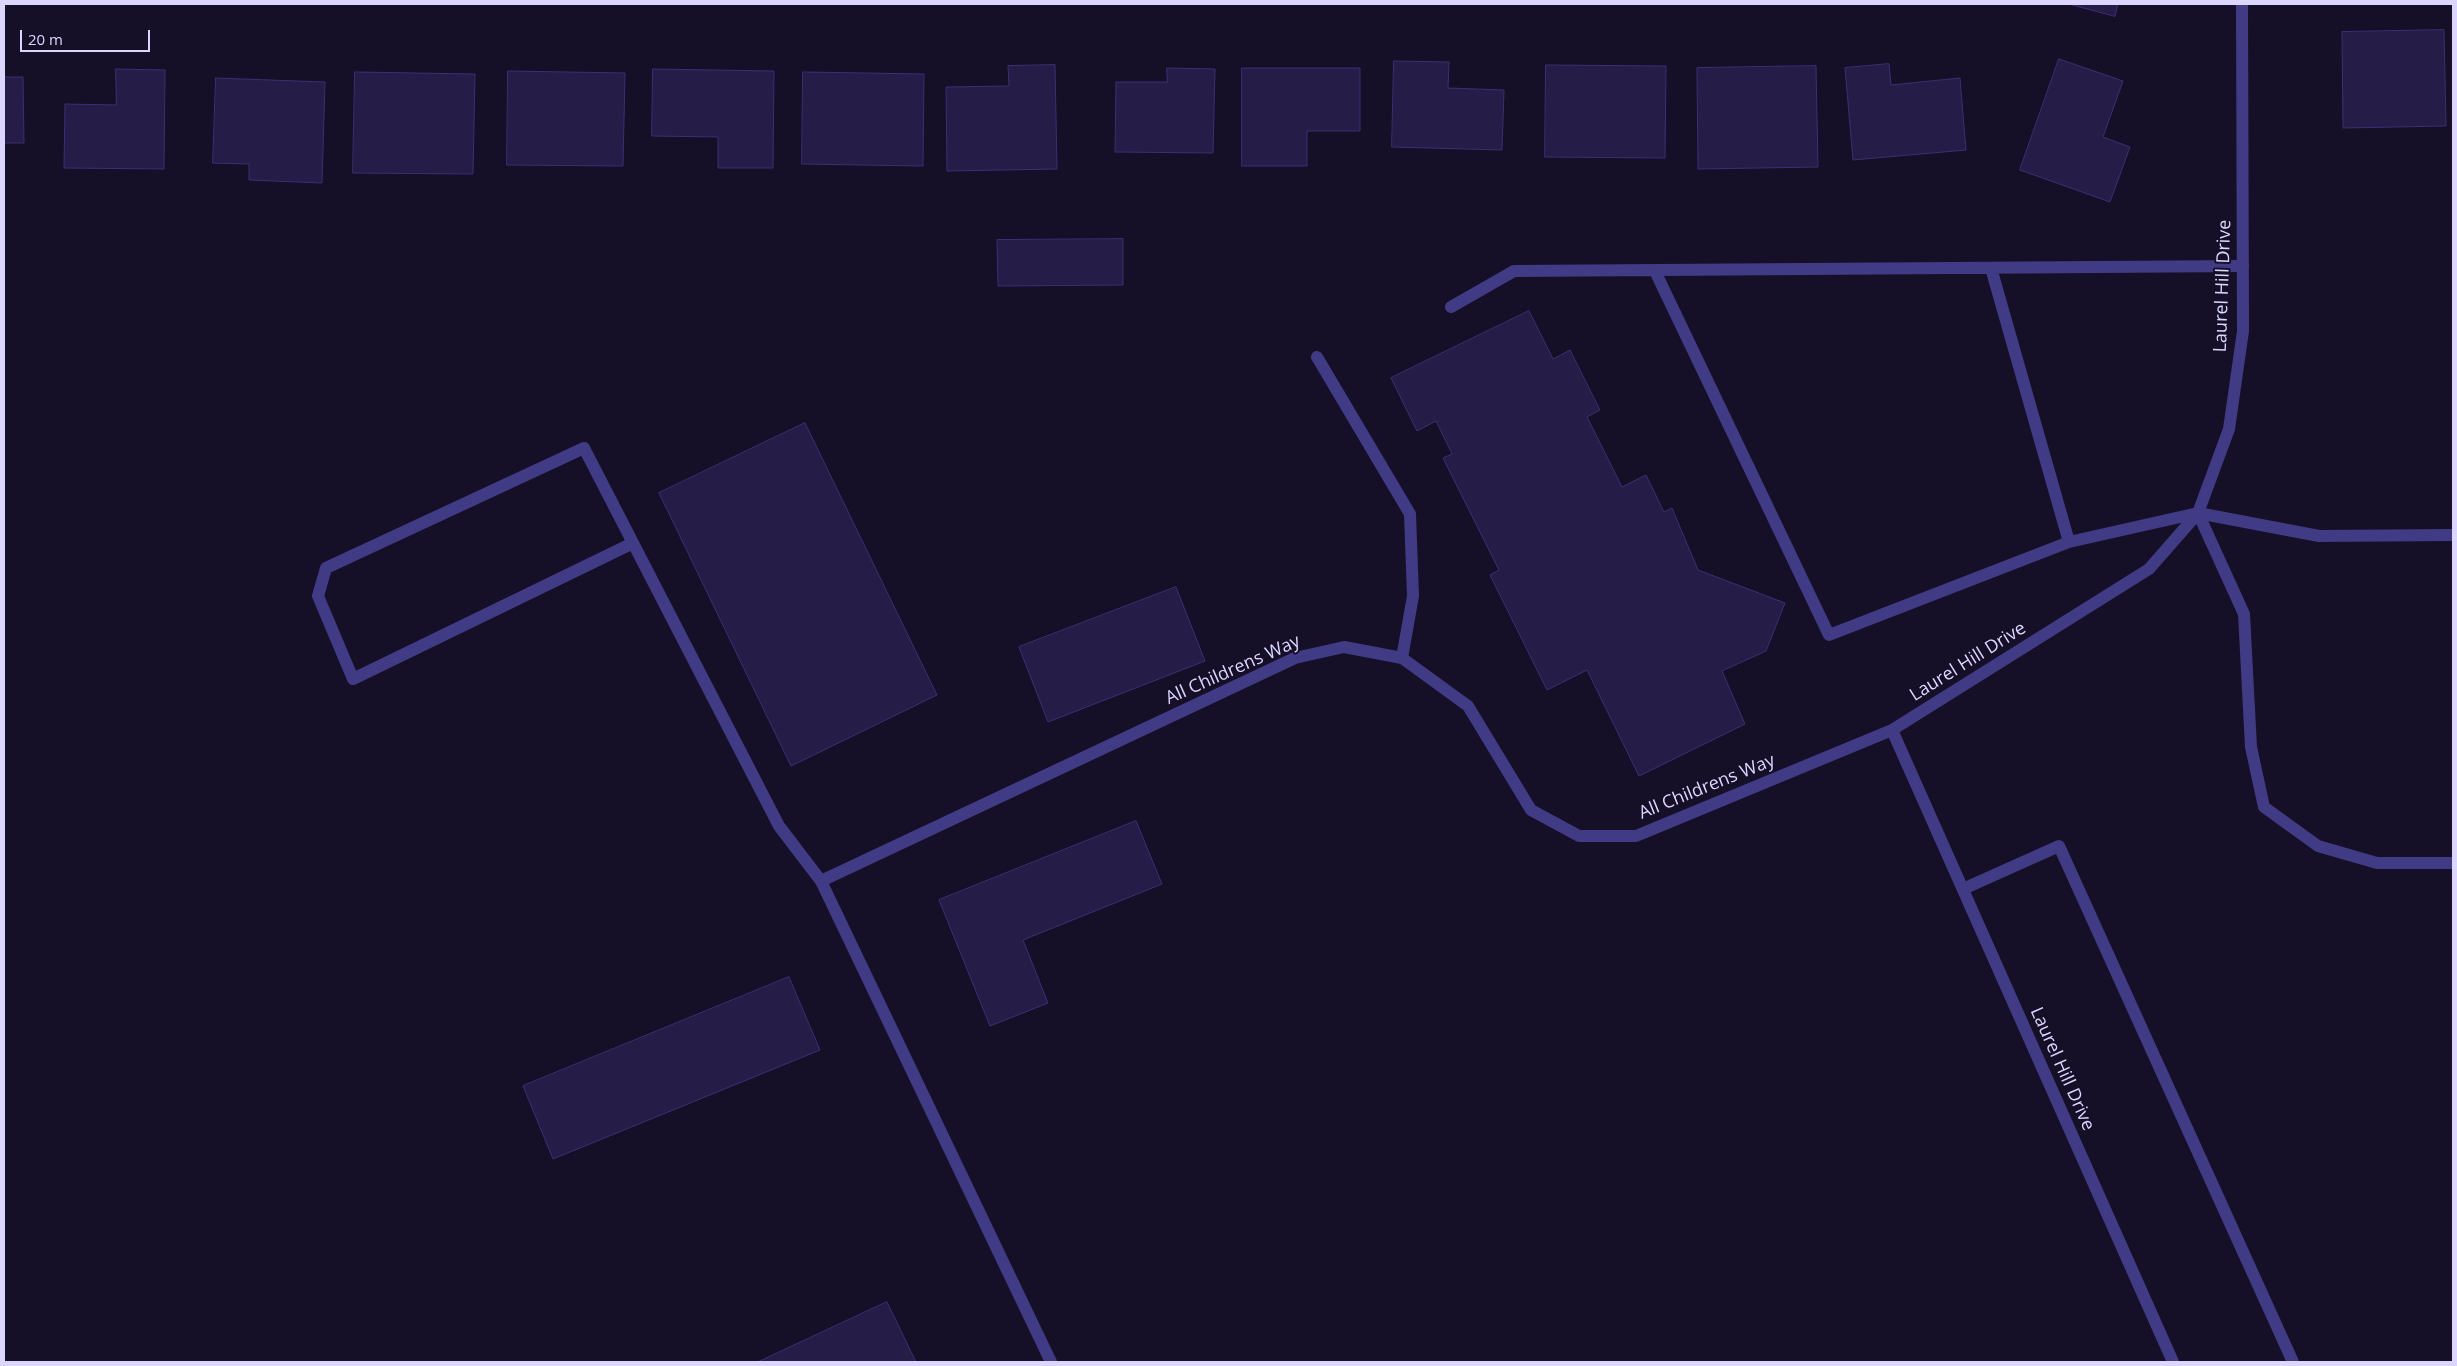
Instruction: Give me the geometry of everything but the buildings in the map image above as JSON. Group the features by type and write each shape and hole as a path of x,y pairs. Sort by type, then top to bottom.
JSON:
{"street":[{"name":"Laurel Hill Drive","path":"2172,1362 1892,730 2149,570 2198,513 2229,429 2242,331 2242,4"},
{"path":"1451,308 1514,271 2242,266"},
{"path":"1992,268 2069,542"},
{"path":"1655,271 1829,635 2069,542 2198,513 2319,536 2453,535"},
{"path":"1317,357 1410,514 1413,596 1402,658"},
{"path":"633,543 353,679 318,596 326,568 584,448 779,826 821,881 1051,1362"},
{"path":"2198,513 2244,614 2252,747 2264,807 2318,846 2377,863 2453,863"},
{"name":"All Childrens Way","path":"821,881 1295,658 1344,647 1402,658 1468,706 1531,810 1579,836 1636,836 1892,730"},
{"path":"1963,889 2059,846 2292,1362"}]}
